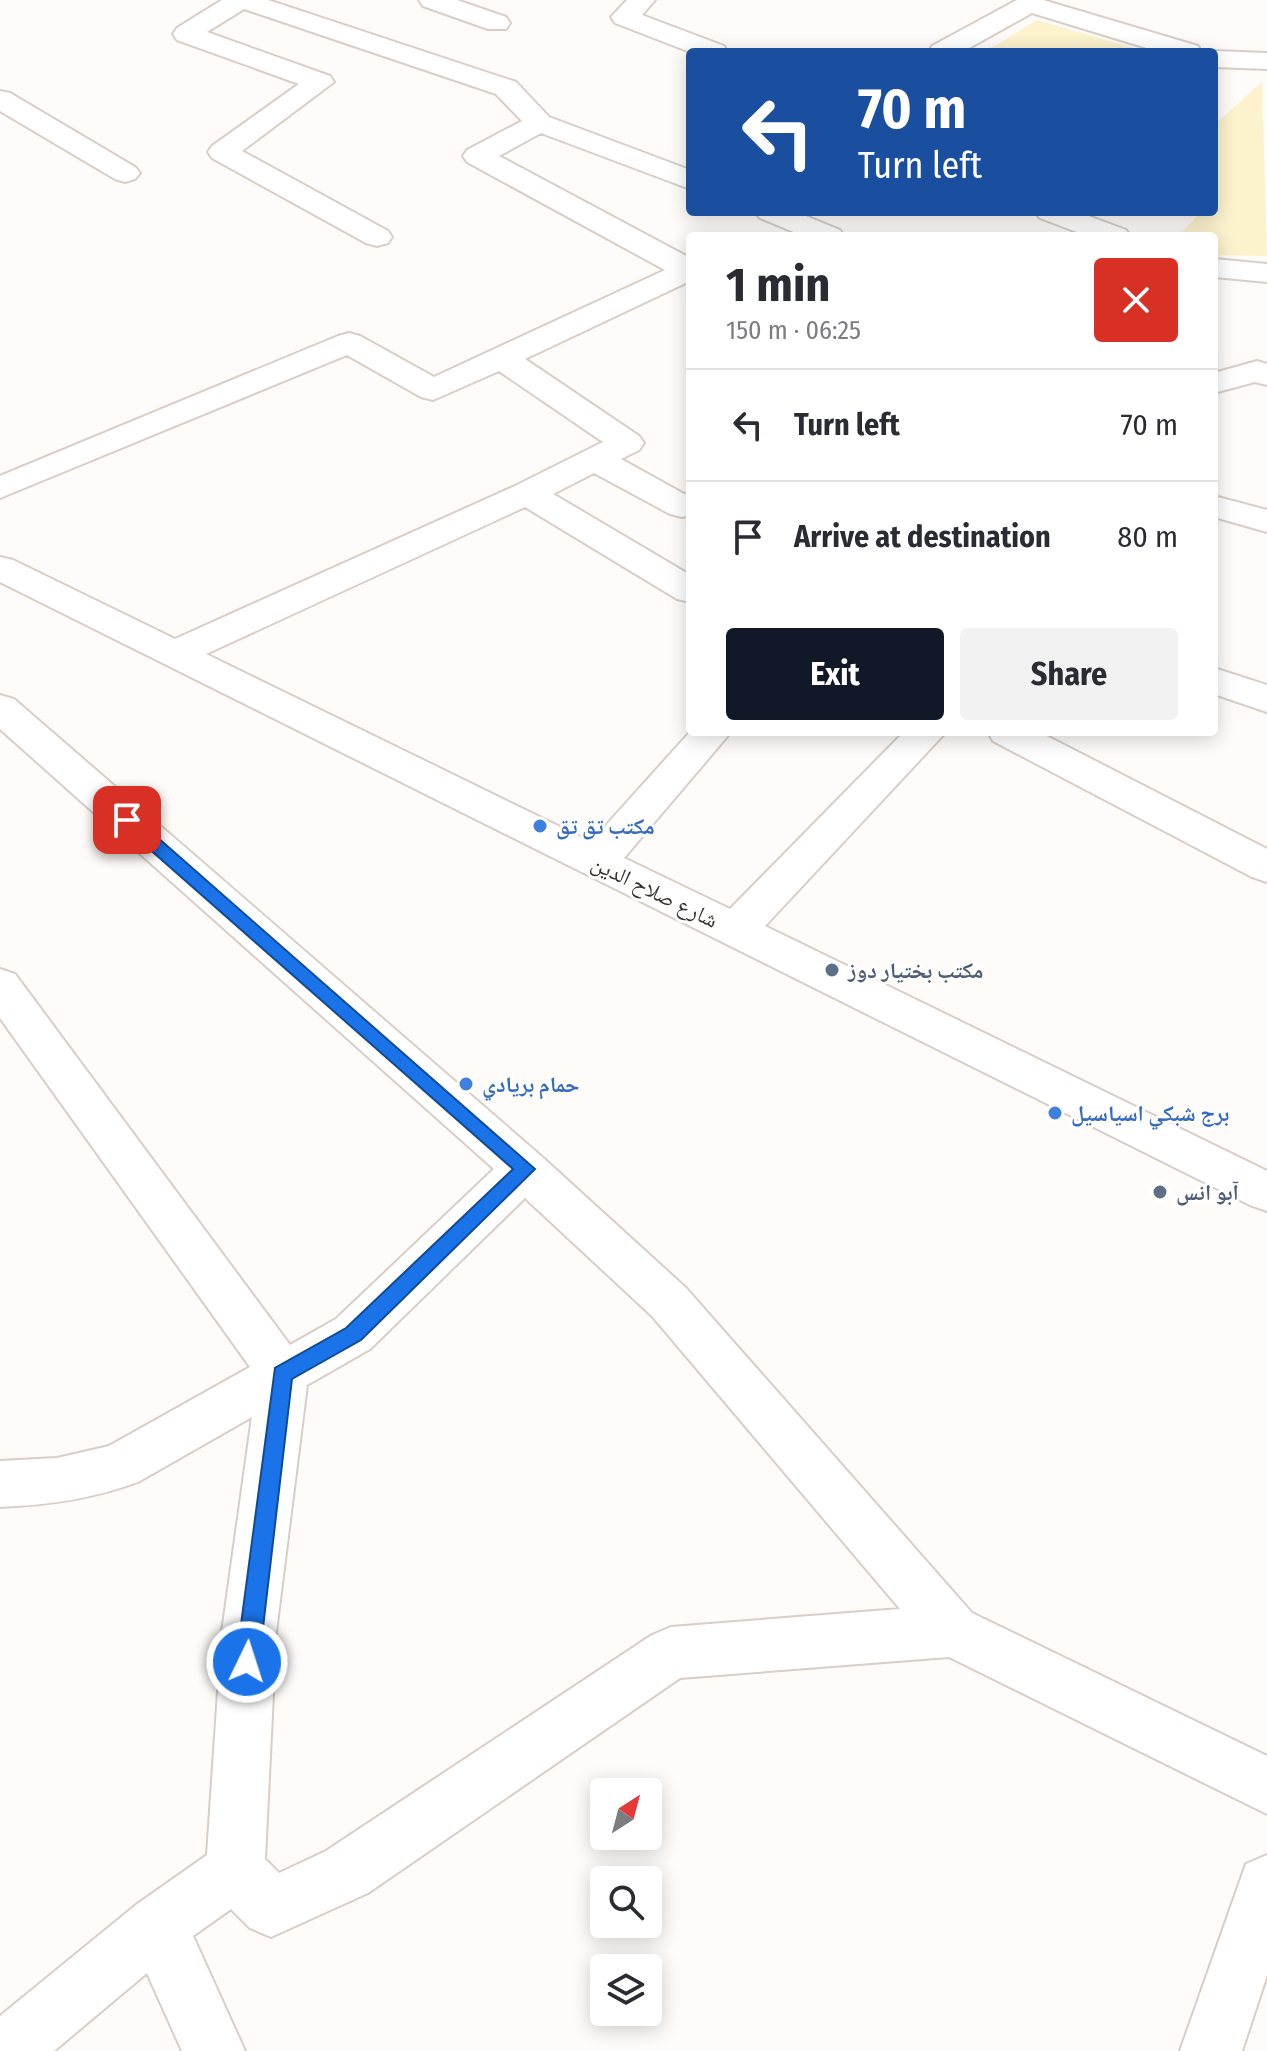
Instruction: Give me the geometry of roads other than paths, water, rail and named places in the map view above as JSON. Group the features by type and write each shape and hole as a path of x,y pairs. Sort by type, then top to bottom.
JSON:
{"street":[{"path":"377,237 222,152 320,82 186,34 241,0 506,88 539,123 686,178"},
{"path":"432,0 497,23"},
{"path":"642,0 624,17 704,48"},
{"path":"949,48 1029,4 1175,48"},
{"path":"1218,59 1267,61"},
{"path":"0,99 125,173"},
{"path":"539,123 477,156 686,268"},
{"path":"780,216 819,232"},
{"path":"1061,216 1104,232"},
{"path":"1218,268 1267,273"},
{"path":"0,488 349,343 433,390 686,271"},
{"path":"174,654 527,493 627,443 501,358"},
{"path":"1218,382 1257,371 1267,375"},
{"path":"595,459 682,507 686,505"},
{"path":"527,493 686,589"},
{"path":"1218,507 1267,521"},
{"name":"شارع صلاح الدين","path":"0,568 1267,1192"},
{"path":"1218,681 1267,699"},
{"path":"3,715 525,1169 669,1302 953,1631 1267,1786"},
{"path":"597,862 708,736"},
{"path":"735,931 923,736"},
{"path":"1015,736 1267,867"},
{"path":"0,985 283,1374 249,1632 235,1870 271,1907 347,1872 671,1653 953,1631"},
{"path":"0,1484 57,1481 120,1466 353,1334 525,1169"},
{"path":"6,2051 157,1926 235,1870"},
{"path":"1211,2051 1267,1885"},
{"path":"157,1926 214,2051"}],"place":[{"name":"مکتب تق تق","path":"540,826"},
{"name":"مكتب بختيار دوز","path":"832,970"},
{"name":"حمام بريادي","path":"466,1084"},
{"name":"برج شبکي اسیاسیل","path":"1055,1113"},
{"name":"آبو انس","path":"1160,1192"}]}
